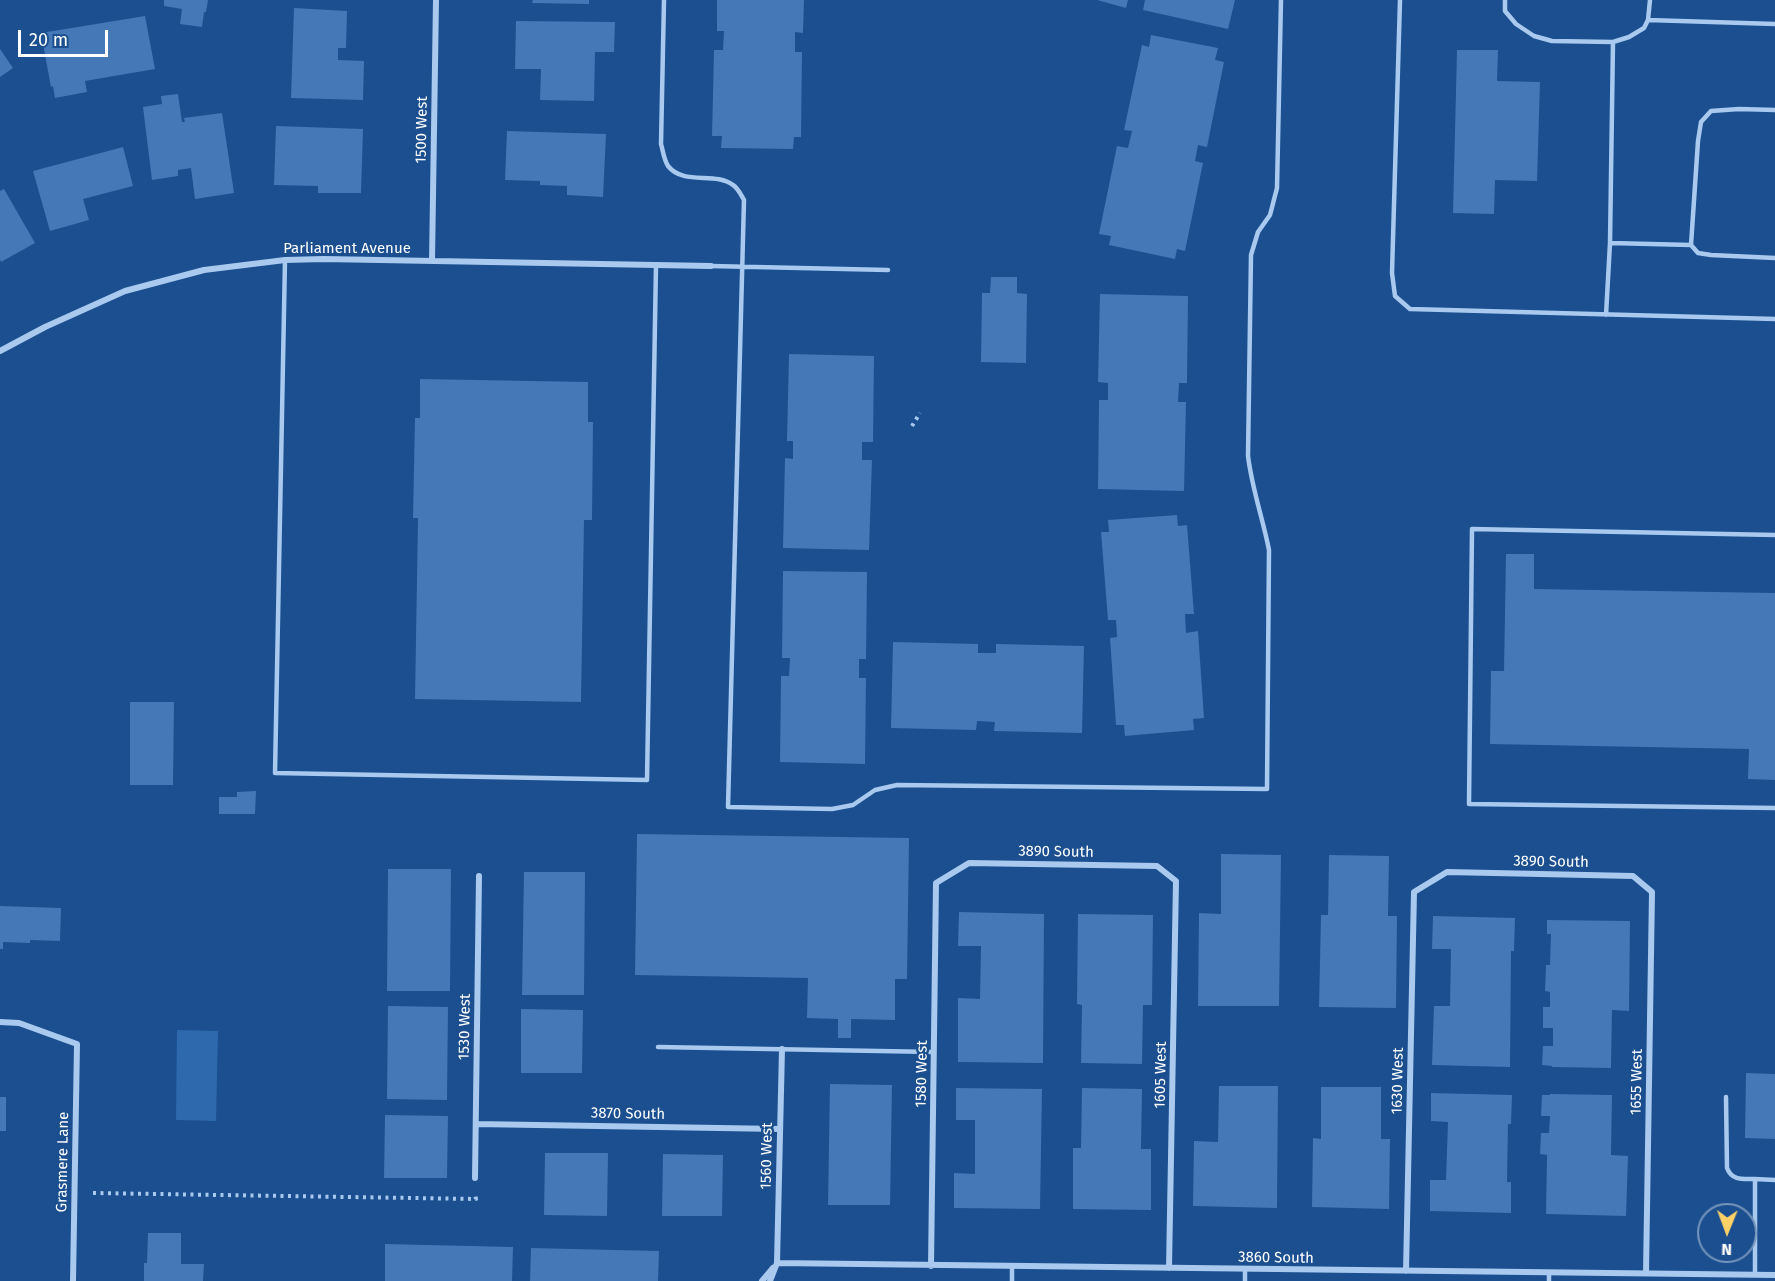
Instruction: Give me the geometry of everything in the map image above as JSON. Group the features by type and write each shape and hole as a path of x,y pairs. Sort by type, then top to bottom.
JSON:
{"street":[{"name":"1500 West","path":"432,261 436,0"},
{"name":"Parliament Avenue","path":"0,351 45,327 125,291 204,270 285,260 711,266"},
{"name":"3890 South","path":"936,883 969,863 1157,866 1176,881"},
{"name":"3890 South","path":"1414,892 1447,872 1633,876 1652,892"},
{"name":"1530 West","path":"475,1178 479,876"},
{"name":"1605 West","path":"1169,1268 1176,881"},
{"name":"1580 West","path":"931,1266 936,883"},
{"name":"1630 West","path":"1406,1271 1414,892"},
{"name":"1655 West","path":"1646,1273 1652,892"},
{"name":"Grasmere Lane","path":"0,1022 19,1023 77,1044 73,1281"},
{"name":"1560 West","path":"770,1281 777,1263 782,1049"},
{"name":"3870 South","path":"476,1124 780,1129"},
{"name":"3860 South","path":"777,1263 1775,1275"},
{"path":"762,1281 777,1263"}],"lane":[{"path":"664,0 661,144 666,165 674,172 692,178 724,179 736,186 744,200 728,807 832,809 853,805 875,790 897,785 1267,789 1269,550 1251,482 1248,456 1251,255 1258,232 1270,215 1277,188 1281,0"},
{"path":"1400,0 1392,273 1395,296 1410,309 1775,319"},
{"path":"1505,0 1505,11 1516,24 1534,36 1552,41 1613,42 1629,38 1644,28 1648,20 1650,0"},
{"path":"1648,20 1775,24"},
{"path":"1606,315 1610,243 1613,42"},
{"path":"1775,110 1712,111 1701,122 1691,245 1698,253 1775,258"},
{"path":"1610,243 1691,245"},
{"path":"285,260 275,773 647,780 656,266"},
{"path":"711,266 888,270"},
{"path":"1775,535 1472,529 1469,804 1775,808"},
{"path":"658,1047 934,1052"},
{"path":"1726,1097 1727,1168 1729,1173 1734,1178 1775,1180"},
{"path":"1755,1179 1755,1275"},
{"path":"1012,1266 1012,1281"},
{"path":"1245,1269 1245,1281"},
{"path":"1549,1272 1549,1281"}],"path":[{"path":"912,426 920,413"},
{"path":"74,1193 476,1199 475,1178"}],"shaded area":[{"path":"177,1030 218,1031 216,1121 176,1120"}],"building":[{"path":"164,0 208,0 202,27 180,24 182,9 164,6"},
{"path":"533,0 589,0 589,4 532,3"},
{"path":"717,0 804,0 803,33 795,32 795,52 802,52 801,137 794,137 793,149 721,148 722,136 712,136 714,50 723,50 724,31 717,31"},
{"path":"1097,0 1128,0 1126,8"},
{"path":"1145,0 1235,0 1228,29 1143,10"},
{"path":"294,8 347,11 346,48 338,48 338,60 364,61 363,100 291,98"},
{"path":"145,16 155,69 85,81 87,92 55,98 41,33"},
{"path":"516,21 615,22 614,52 595,52 594,101 540,100 541,69 515,69"},
{"path":"1151,35 1218,48 1215,60 1224,62 1207,147 1198,145 1195,161 1203,163 1185,251 1177,249 1175,259 1109,245 1111,236 1099,234 1117,146 1128,148 1132,131 1124,130 1142,45 1149,47"},
{"path":"0,49 13,68 0,77"},
{"path":"1457,50 1498,50 1497,81 1540,82 1537,181 1495,180 1494,214 1453,213"},
{"path":"178,94 182,122 185,122 184,118 222,113 234,193 195,199 191,168 178,170 178,176 152,180 143,107 162,104 161,96"},
{"path":"276,126 363,129 361,193 318,193 318,186 274,185"},
{"path":"507,131 606,134 603,197 567,195 567,186 540,185 540,181 505,180"},
{"path":"123,147 133,186 83,199 89,220 50,231 33,171"},
{"path":"4,189 35,243 1,262 0,191"},
{"path":"991,277 1017,277 1017,293 1027,294 1026,363 981,362 982,293 990,293"},
{"path":"1100,294 1188,296 1187,383 1179,383 1178,402 1186,402 1184,491 1098,489 1099,400 1108,400 1108,383 1098,382"},
{"path":"789,354 874,356 873,442 862,442 862,460 872,460 869,550 783,548 785,458 793,459 793,441 787,441"},
{"path":"420,379 588,382 588,422 593,422 592,520 584,520 581,702 415,699 418,518 413,518 415,418 420,418"},
{"path":"1177,515 1178,526 1187,525 1194,614 1185,614 1186,633 1198,631 1204,718 1193,719 1194,730 1125,736 1124,725 1116,725 1110,638 1117,637 1116,620 1108,620 1101,532 1109,532 1108,520"},
{"path":"1506,554 1534,554 1534,589 1775,593 1775,780 1748,779 1749,749 1490,744 1491,671 1504,671"},
{"path":"783,571 867,572 866,659 859,659 859,678 866,678 865,764 780,762 781,676 789,676 790,658 782,658"},
{"path":"893,642 978,644 978,653 996,653 996,644 1084,646 1082,733 994,731 995,722 977,721 976,730 891,728"},
{"path":"130,702 174,702 173,785 130,785"},
{"path":"256,791 255,814 219,814 219,797 237,797 237,792"},
{"path":"637,834 909,838 907,979 895,979 895,1020 851,1019 851,1038 838,1038 838,1019 807,1018 808,978 635,975"},
{"path":"1221,854 1281,855 1279,1006 1198,1006 1199,913 1221,914"},
{"path":"1329,855 1389,856 1388,916 1397,916 1396,1008 1319,1007 1321,915 1328,915"},
{"path":"388,869 451,869 450,991 387,991"},
{"path":"524,872 585,872 584,995 522,995"},
{"path":"0,906 61,908 60,941 3,942 3,949 0,949"},
{"path":"959,912 1044,914 1043,1063 958,1062 958,998 980,999 981,946 958,946"},
{"path":"1078,914 1153,915 1152,1005 1143,1005 1142,1064 1081,1063 1082,1005 1077,1004"},
{"path":"1433,916 1515,918 1514,951 1511,951 1510,1067 1432,1065 1434,1006 1450,1006 1451,949 1432,949"},
{"path":"1547,920 1630,921 1629,1011 1612,1010 1611,1068 1542,1065 1543,1046 1553,1046 1553,1028 1543,1028 1543,1007 1550,1007 1550,992 1545,991 1546,965 1550,965 1551,934 1547,934"},
{"path":"388,1006 448,1007 447,1100 387,1099"},
{"path":"521,1009 583,1010 582,1073 521,1073"},
{"path":"1746,1073 1775,1074 1775,1139 1745,1138"},
{"path":"830,1084 892,1085 890,1205 828,1205"},
{"path":"1219,1086 1278,1086 1277,1208 1193,1206 1194,1141 1218,1142"},
{"path":"1321,1087 1381,1087 1381,1139 1390,1139 1389,1209 1312,1207 1313,1138 1321,1139"},
{"path":"956,1088 1042,1089 1040,1209 954,1208 954,1173 975,1174 975,1120 956,1120"},
{"path":"1082,1088 1142,1089 1141,1149 1151,1149 1151,1210 1073,1209 1073,1148 1081,1148"},
{"path":"1431,1093 1512,1095 1511,1124 1508,1124 1507,1182 1511,1182 1511,1213 1430,1211 1430,1180 1446,1180 1448,1122 1431,1121"},
{"path":"1542,1095 1612,1095 1611,1155 1628,1156 1626,1216 1546,1214 1547,1155 1540,1154 1541,1133 1549,1133 1550,1116 1541,1116"},
{"path":"0,1097 6,1097 6,1131 0,1131"},
{"path":"385,1115 448,1116 447,1178 384,1178"},
{"path":"545,1153 608,1153 607,1216 544,1215"},
{"path":"663,1154 723,1155 722,1216 662,1216"},
{"path":"148,1233 181,1233 181,1264 204,1264 203,1281 144,1281"},
{"path":"385,1244 513,1247 512,1281 385,1281"},
{"path":"531,1248 659,1251 658,1281 530,1281"}]}
